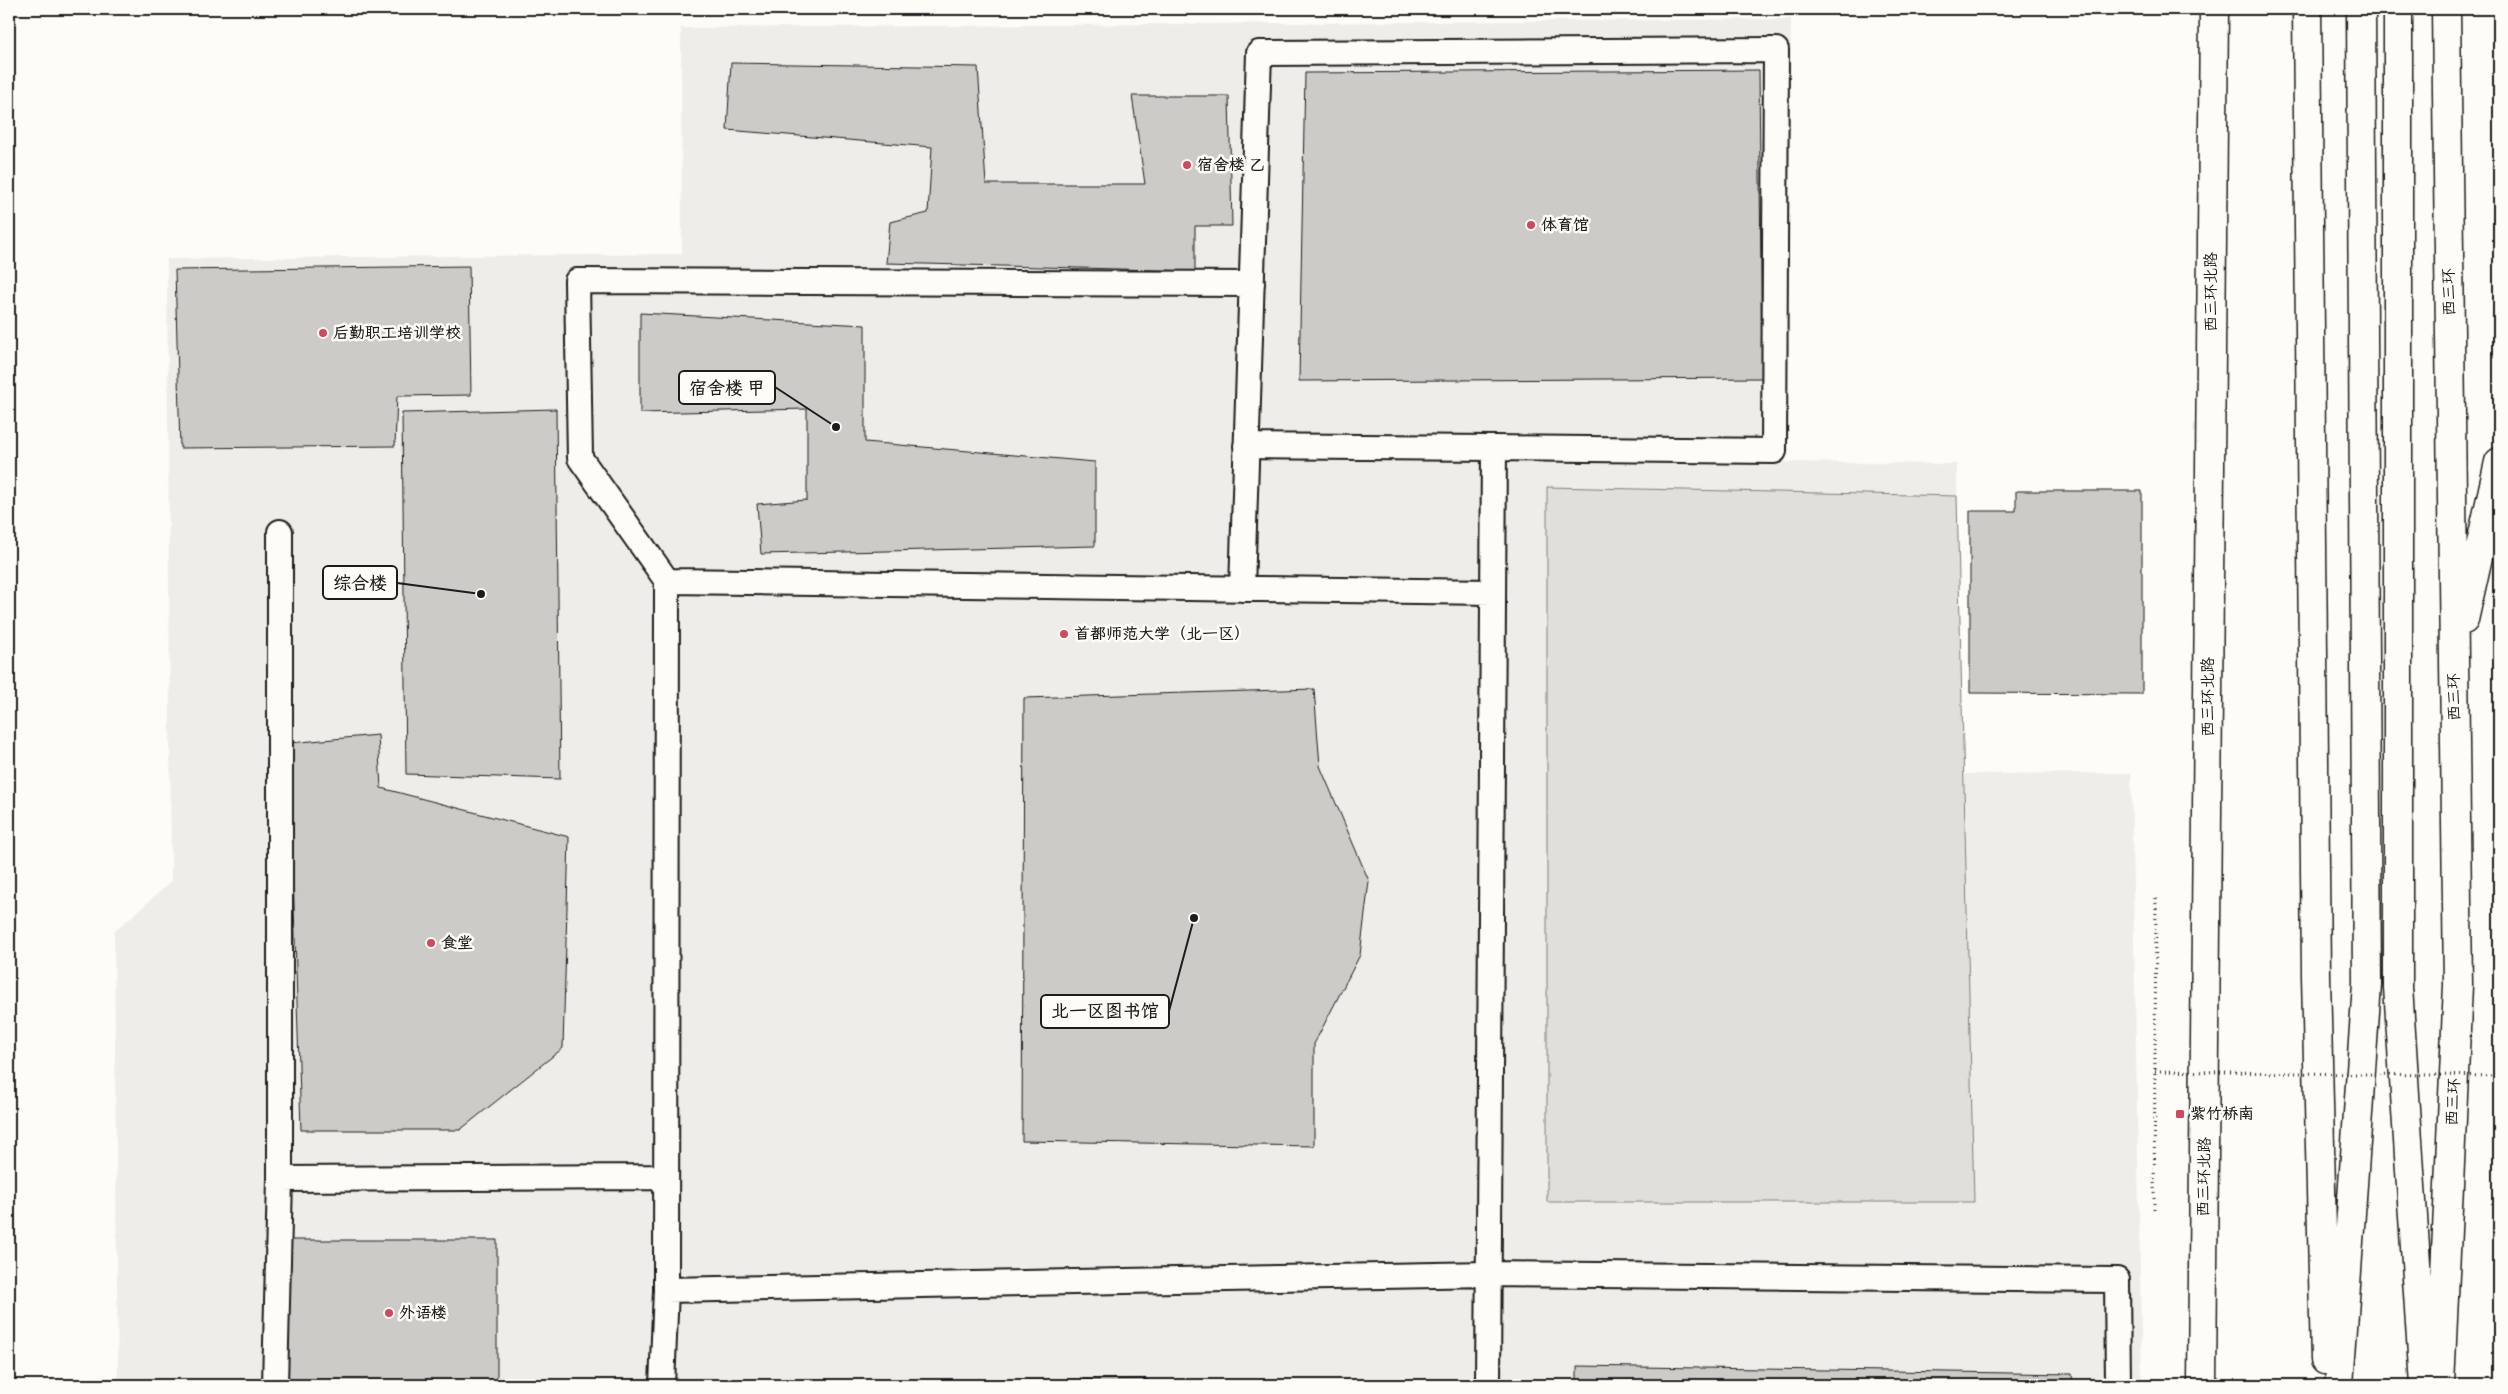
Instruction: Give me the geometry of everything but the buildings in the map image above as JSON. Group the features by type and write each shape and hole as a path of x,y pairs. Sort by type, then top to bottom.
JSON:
{"main road":[{"name":"西三环北路","path":"2202,1385 2214,9"},
{"path":"2307,9 2316,976 2325,1385"},
{"path":"2338,1385 2367,984 2361,9"},
{"path":"2398,9 2398,987 2424,1385"},
{"name":"西三环","path":"2440,1385 2458,985 2446,9"},
{"path":"2454,668 2499,462"}],"lane":[{"path":"1242,589 1246,446 1259,53 1776,50 1774,451 1246,446"},
{"path":"662,1385 666,1290 667,581 580,458 577,281 1252,284"},
{"path":"1488,1385 1494,448"},
{"path":"275,1385 280,1179 280,532"},
{"path":"667,581 1493,592"},
{"path":"280,1179 666,1177"},
{"path":"666,1290 1488,1274 2117,1280 2118,1385"}],"path":[{"path":"2154,1209 2156,898"},
{"path":"2155,1071 2499,1076"}],"shaded area":[{"name":"首都师范大学（北一区）","path":"1791,19 1786,462 1957,464 1959,774 2131,773 2142,1385 118,1385 114,932 171,882 167,259 682,254 681,28"},
{"path":"1547,487 1957,496 1974,1202 1547,1202"}],"place":[{"name":"宿舍楼 乙","path":"1187,165"},
{"name":"体育馆","path":"1531,225"},
{"name":"后勤职工培训学校","path":"323,333"},
{"name":"宿舍楼 甲","path":"836,427"},
{"name":"综合楼","path":"481,594"},
{"name":"首都师范大学（北一区）","path":"1064,634"},
{"name":"北一区图书馆","path":"1194,918"},
{"name":"食堂","path":"431,943"},
{"name":"紫竹桥南","path":"2180,1114"},
{"name":"外语楼","path":"389,1313"}]}
